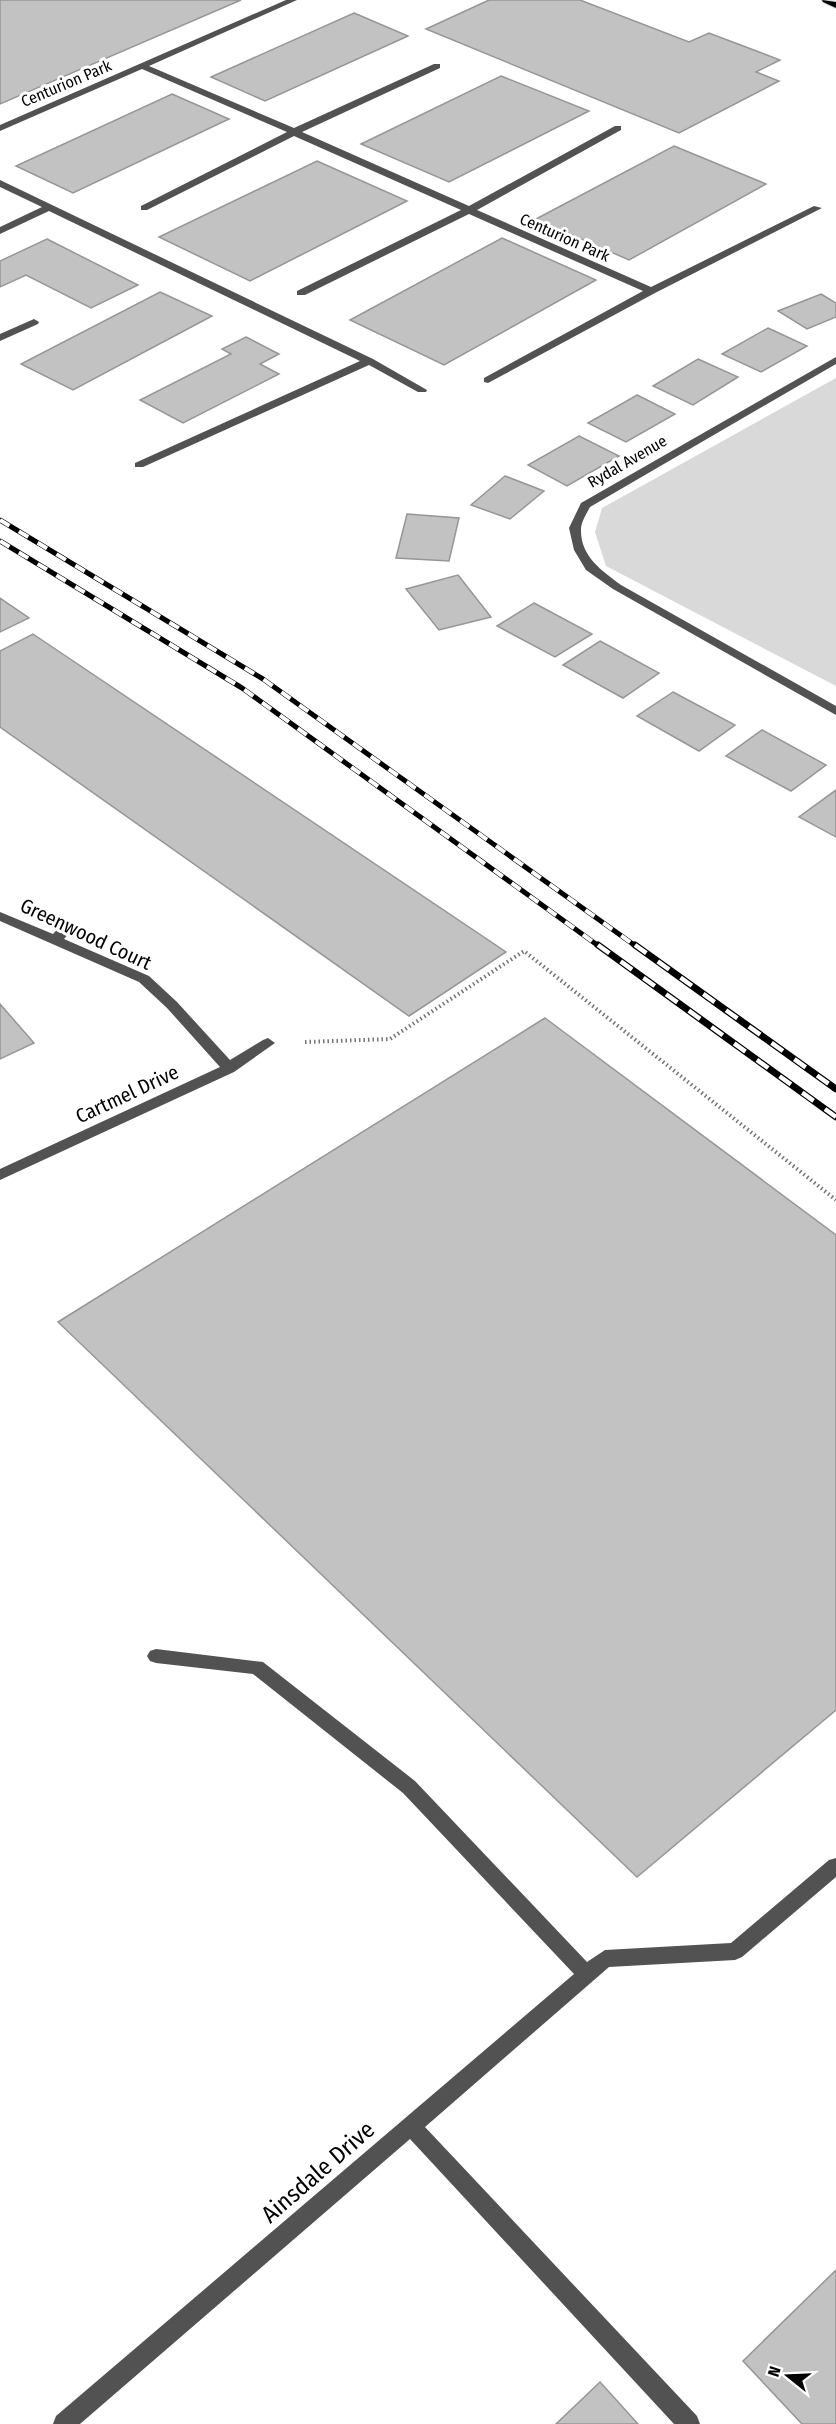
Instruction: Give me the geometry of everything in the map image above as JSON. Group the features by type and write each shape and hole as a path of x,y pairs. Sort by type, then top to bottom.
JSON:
{"main road":[{"path":"826,0 836,5"}],"street":[{"name":"Centurion Park","path":"0,128 293,0"},
{"path":"144,208 296,131 437,66"},
{"name":"Centurion Park","path":"144,67 296,131 467,211 651,291"},
{"name":"Centurion Park","path":"301,293 467,211 618,128"},
{"path":"0,183 369,361 422,390"},
{"path":"0,231 49,207"},
{"path":"488,380 651,291 817,208"},
{"path":"0,338 34,322"},
{"name":"Rydal Avenue","path":"836,360 585,505 575,528 580,550 590,568 616,586 836,711"},
{"path":"139,465 369,361"},
{"name":"Greenwood Court","path":"0,916 144,979 172,1005 229,1068"},
{"path":"55,940 69,925"},
{"name":"Cartmel Drive","path":"0,1175 229,1068 268,1043"},
{"path":"156,1656 257,1667 409,1787 587,1975"},
{"name":"Ainsdale Drive","path":"64,2424 605,1959 735,1951 836,1866"},
{"path":"411,2126 688,2424"}],"path":[{"path":"268,1043 390,1039 524,951 836,1200"}],"shaded area":[{"path":"836,378 836,686 606,566 595,532 602,508"}],"building":[{"path":"0,0 241,0 0,104"},
{"path":"489,0 580,0 689,42 709,33 780,60 756,72 779,81 679,133 426,29"},
{"path":"354,13 408,36 265,101 211,77"},
{"path":"501,76 589,111 449,182 361,144"},
{"path":"172,94 229,119 73,193 16,166"},
{"path":"674,146 766,184 629,260 536,219"},
{"path":"317,161 407,201 250,281 159,237"},
{"path":"502,238 596,280 444,365 350,320"},
{"path":"47,239 138,285 91,308 26,275 0,287 0,261"},
{"path":"160,292 212,316 73,390 21,364"},
{"path":"821,294 836,303 836,317 807,329 778,311"},
{"path":"768,328 807,346 761,372 722,354"},
{"path":"246,337 279,354 260,364 279,374 183,423 140,400 231,354 222,349"},
{"path":"698,359 738,377 693,405 653,386"},
{"path":"637,395 675,414 626,442 588,423"},
{"path":"579,436 619,456 567,486 528,465"},
{"path":"505,476 544,491 510,519 471,505"},
{"path":"407,514 459,518 449,561 396,558"},
{"path":"458,575 491,617 439,630 406,589"},
{"path":"0,598 29,618 0,632"},
{"path":"534,603 592,634 555,657 497,626"},
{"path":"33,634 506,952 409,1016 0,727 0,651"},
{"path":"600,641 659,673 623,698 563,665"},
{"path":"673,692 735,725 699,751 637,716"},
{"path":"762,730 826,765 791,791 726,756"},
{"path":"836,790 836,837 799,817"},
{"path":"0,1004 34,1043 0,1059"},
{"path":"545,1018 836,1235 836,1710 637,1877 58,1322"},
{"path":"836,2270 836,2424 802,2424 743,2361"},
{"path":"600,2382 638,2424 556,2424"}],"railway":[{"path":"0,520 263,679 637,947"},
{"path":"0,541 242,688 600,947"},
{"path":"598,945 836,1117"},
{"path":"635,945 836,1089"}]}
